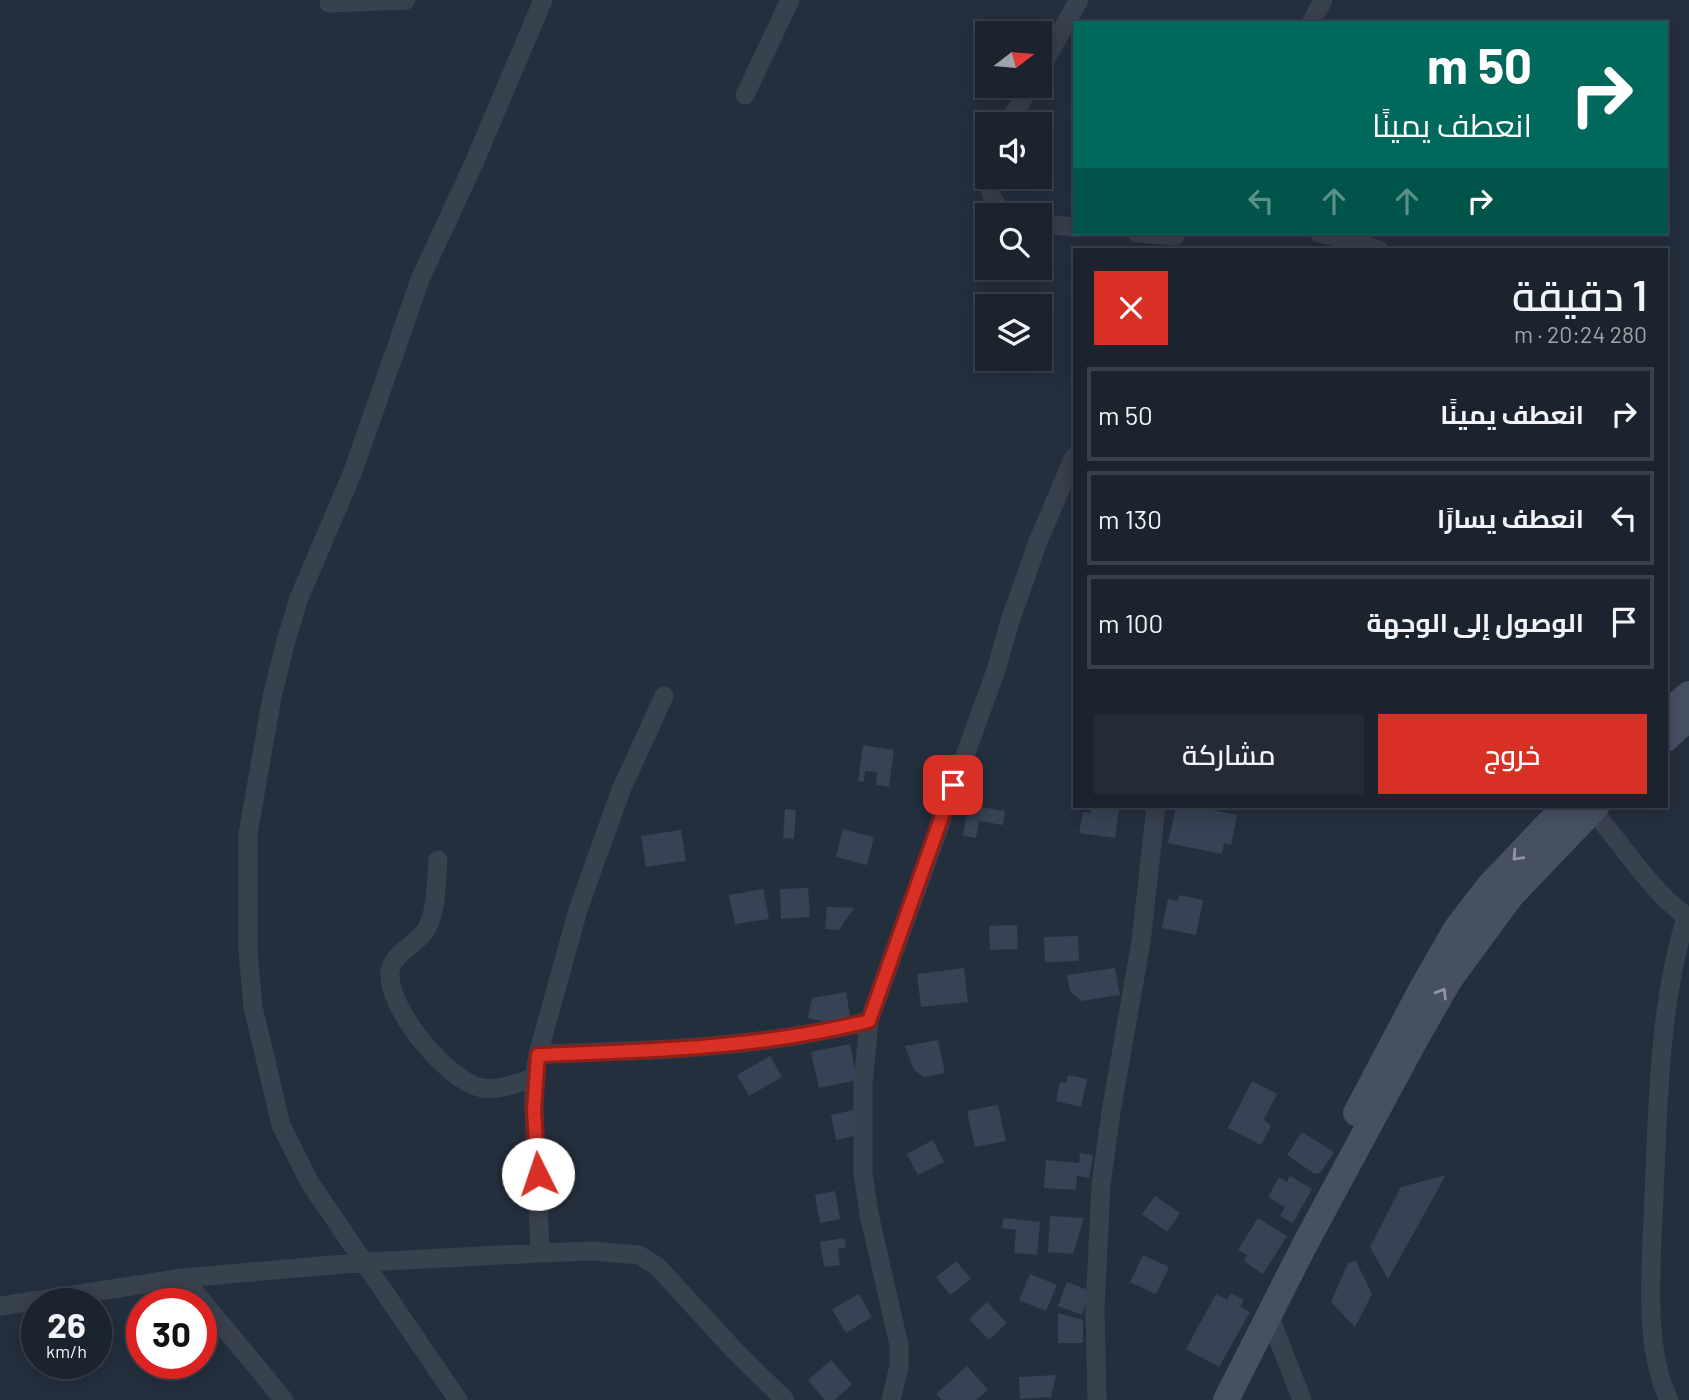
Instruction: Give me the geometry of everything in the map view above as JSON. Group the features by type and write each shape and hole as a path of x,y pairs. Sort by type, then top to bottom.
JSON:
{"main road":[{"path":"1668,730 1672,713 1689,694"},
{"path":"1209,1400 1373,1078 1443,950 1489,886 1563,808"},
{"path":"1226,1400 1268,1313 1450,979 1511,896 1594,808"}],"street":[{"path":"329,3 407,0"},
{"path":"458,1400 367,1262 310,1183 286,1137 274,1100 253,1007 248,952 248,834 272,697 299,598 352,474 421,276 474,163 543,0"},
{"path":"745,95 790,0"},
{"path":"1052,48 1079,0"},
{"path":"1312,21 1324,0"},
{"path":"1052,225 1073,227"},
{"path":"1148,235 1174,240"},
{"path":"1328,235 1374,248"},
{"path":"891,1400 899,1366 899,1345 869,1214 863,1173 863,1097 869,1021 996,670 1039,539 1073,459"},
{"path":"540,1253 534,1078 538,1055 578,910 621,790 664,696"},
{"path":"1097,1400 1095,1308 1101,1184 1141,942 1156,808"},
{"path":"1594,808 1641,870 1688,917 1670,980 1665,1021 1652,1244 1655,1359 1669,1400"},
{"path":"438,860 433,908 428,927 393,964 390,973 395,997 430,1051 448,1070 465,1081 483,1088 534,1078"},
{"path":"538,1055 653,1051 781,1039 869,1021"},
{"path":"0,1306 183,1278 367,1262 592,1251 639,1255 647,1259 785,1400"},
{"path":"183,1278 284,1400"},
{"path":"1268,1313 1302,1400"}],"building":[{"path":"863,745 894,750 889,787 876,785 877,772 865,771 864,782 858,781"},
{"path":"968,805 1005,811 1003,825 979,821 976,838 963,836"},
{"path":"1091,808 1119,808 1115,838 1079,833 1083,812 1091,813"},
{"path":"1176,808 1201,808 1237,815 1231,845 1224,843 1222,854 1168,843"},
{"path":"785,809 796,810 794,839 783,838"},
{"path":"843,829 874,837 867,865 836,857"},
{"path":"681,830 686,861 646,867 641,836"},
{"path":"808,888 810,917 781,919 780,889"},
{"path":"763,889 769,919 735,924 729,895"},
{"path":"1179,895 1203,900 1196,935 1162,928 1168,899 1178,901"},
{"path":"827,907 854,908 839,930 825,929"},
{"path":"1017,925 1018,949 990,950 989,926"},
{"path":"1078,936 1079,961 1045,962 1044,937"},
{"path":"964,968 968,1002 921,1007 917,974"},
{"path":"1115,968 1120,995 1081,1001 1070,991 1067,975"},
{"path":"846,992 851,1022 836,1024 808,1018 812,998"},
{"path":"938,1040 945,1073 924,1077 914,1070 905,1046"},
{"path":"850,1044 857,1080 819,1088 811,1052"},
{"path":"770,1056 782,1077 749,1096 737,1075"},
{"path":"1068,1075 1087,1079 1081,1107 1056,1101 1060,1082 1066,1083"},
{"path":"1252,1081 1277,1094 1264,1119 1271,1126 1261,1145 1228,1128"},
{"path":"998,1105 1006,1141 975,1147 967,1111"},
{"path":"854,1110 859,1135 836,1140 831,1115"},
{"path":"1302,1132 1334,1152 1320,1173 1315,1174 1287,1155"},
{"path":"933,1140 944,1162 918,1175 907,1154"},
{"path":"1080,1153 1093,1155 1089,1178 1077,1176 1076,1190 1044,1188 1046,1160 1079,1163"},
{"path":"1446,1175 1388,1279 1370,1247 1401,1187"},
{"path":"1290,1176 1312,1189 1293,1223 1280,1216 1285,1207 1268,1197 1279,1177 1287,1182"},
{"path":"835,1191 840,1219 820,1223 815,1195"},
{"path":"1155,1196 1180,1213 1167,1232 1142,1214"},
{"path":"1050,1216 1084,1218 1073,1254 1048,1252"},
{"path":"1003,1218 1040,1222 1037,1255 1014,1253 1016,1230 1002,1228"},
{"path":"1258,1218 1287,1236 1263,1274 1244,1261 1247,1255 1238,1250"},
{"path":"844,1238 846,1247 838,1249 840,1265 824,1267 820,1242"},
{"path":"1143,1255 1169,1267 1156,1294 1130,1282"},
{"path":"956,1261 971,1279 950,1295 936,1277"},
{"path":"1356,1261 1372,1294 1355,1327 1331,1302 1348,1263"},
{"path":"1030,1274 1057,1285 1046,1311 1019,1300"},
{"path":"1067,1282 1090,1291 1082,1315 1058,1306"},
{"path":"1231,1293 1244,1300 1240,1307 1250,1312 1219,1367 1186,1349 1216,1294 1227,1300"},
{"path":"859,1294 872,1317 846,1333 832,1309"},
{"path":"987,1302 1007,1323 989,1340 969,1319"},
{"path":"1058,1313 1083,1320 1083,1343 1058,1343"},
{"path":"831,1360 852,1384 835,1400 825,1400 808,1380"},
{"path":"967,1366 988,1390 976,1400 942,1400 936,1394"},
{"path":"1056,1375 1051,1397 1020,1399 1019,1377"}],"route":[{"path":"538,1174 534,1110 534,1078 538,1055 653,1051 794,1038 869,1021 953,785"}]}
